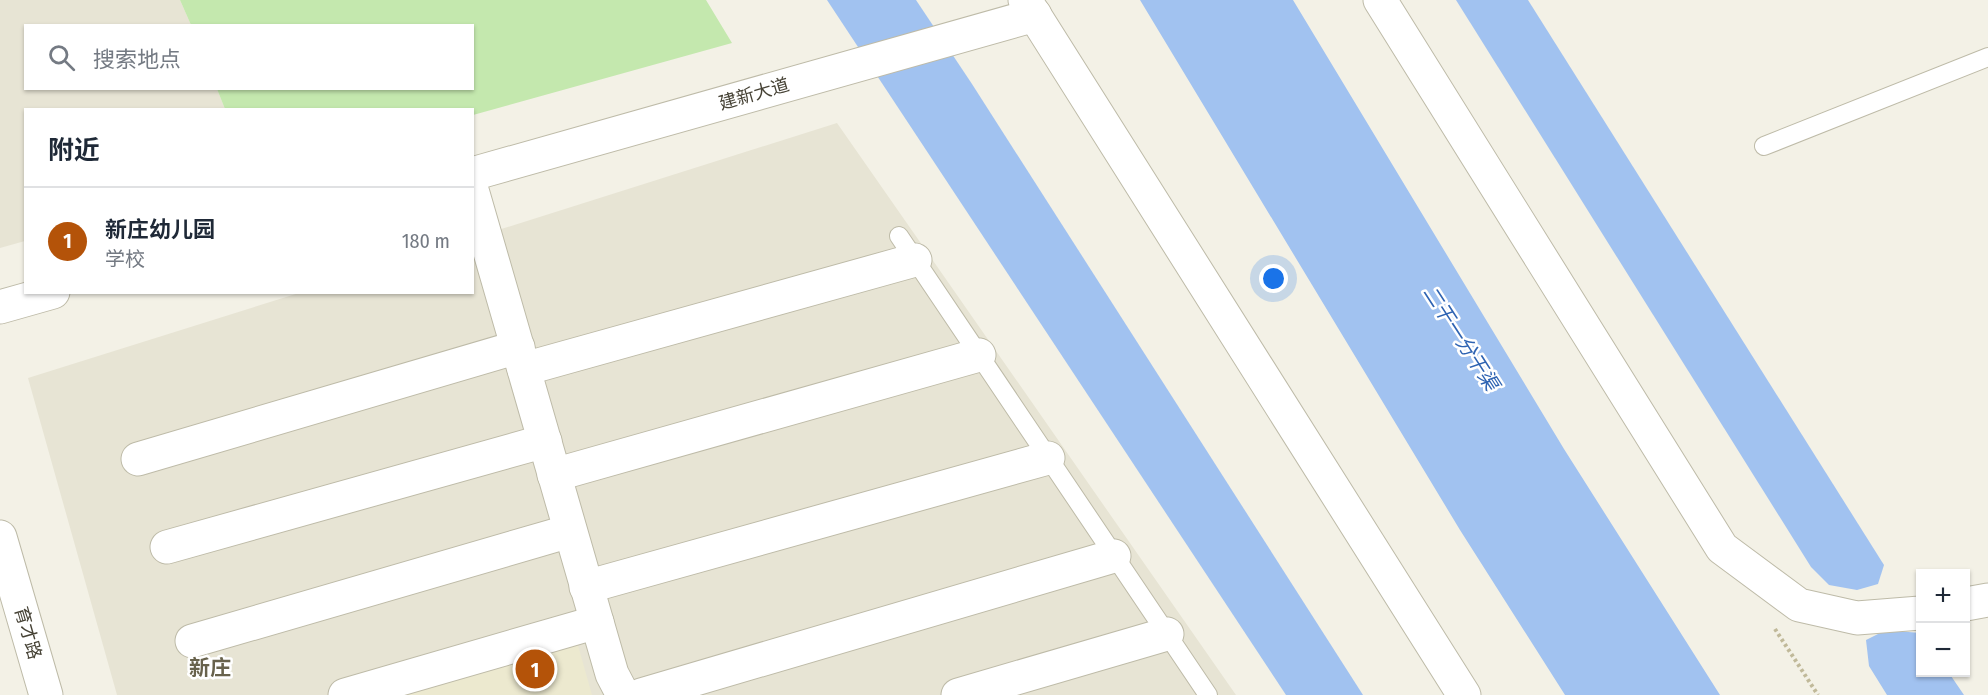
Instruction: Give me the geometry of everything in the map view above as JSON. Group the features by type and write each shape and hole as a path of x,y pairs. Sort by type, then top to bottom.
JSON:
{"street":[{"path":"1380,0 1722,548 1799,605 1857,618 1916,613"},
{"path":"1030,7 1464,695"},
{"name":"建新大道","path":"474,173 1030,7"},
{"path":"474,197 612,674 623,695"},
{"path":"138,459 521,358 907,248"},
{"path":"0,307 46,294"},
{"path":"555,475 979,355"},
{"path":"167,547 545,441"},
{"path":"586,587 1048,458"},
{"path":"192,641 570,531"},
{"name":"育才路","path":"0,537 46,695"},
{"path":"641,695 1114,556"},
{"path":"1970,603 1988,600"},
{"path":"345,695 597,622"},
{"path":"958,695 1167,634"}],"lane":[{"path":"1764,146 1988,57"},
{"path":"907,248 1208,695"}],"shaded area":[{"path":"0,0 180,0 191,24 24,24 24,90 217,90 225,108 24,108 24,241 0,248"},
{"path":"837,123 1236,695 117,695 28,378 296,294 474,294 474,238"},
{"path":"577,642 592,695 395,695"}],"green space":[{"path":"180,0 706,0 732,43 474,115 474,108 225,108 217,90 474,90 474,24 191,24"}],"water":[{"path":"827,0 916,0 1363,695 1286,695"},
{"name":"二干一分干渠","path":"1140,0 1293,0 1564,449 1720,695 1565,695 1460,530"},
{"path":"1456,0 1528,0 1884,565 1878,584 1857,590 1829,585 1811,567"},
{"path":"1886,630 1916,633 1916,677 1952,677 1964,695 1887,695 1869,666 1866,640"}],"place":[{"name":"新庄幼儿园","path":"535,669"}],"district":[{"name":"新庄","path":"210,668"}]}
